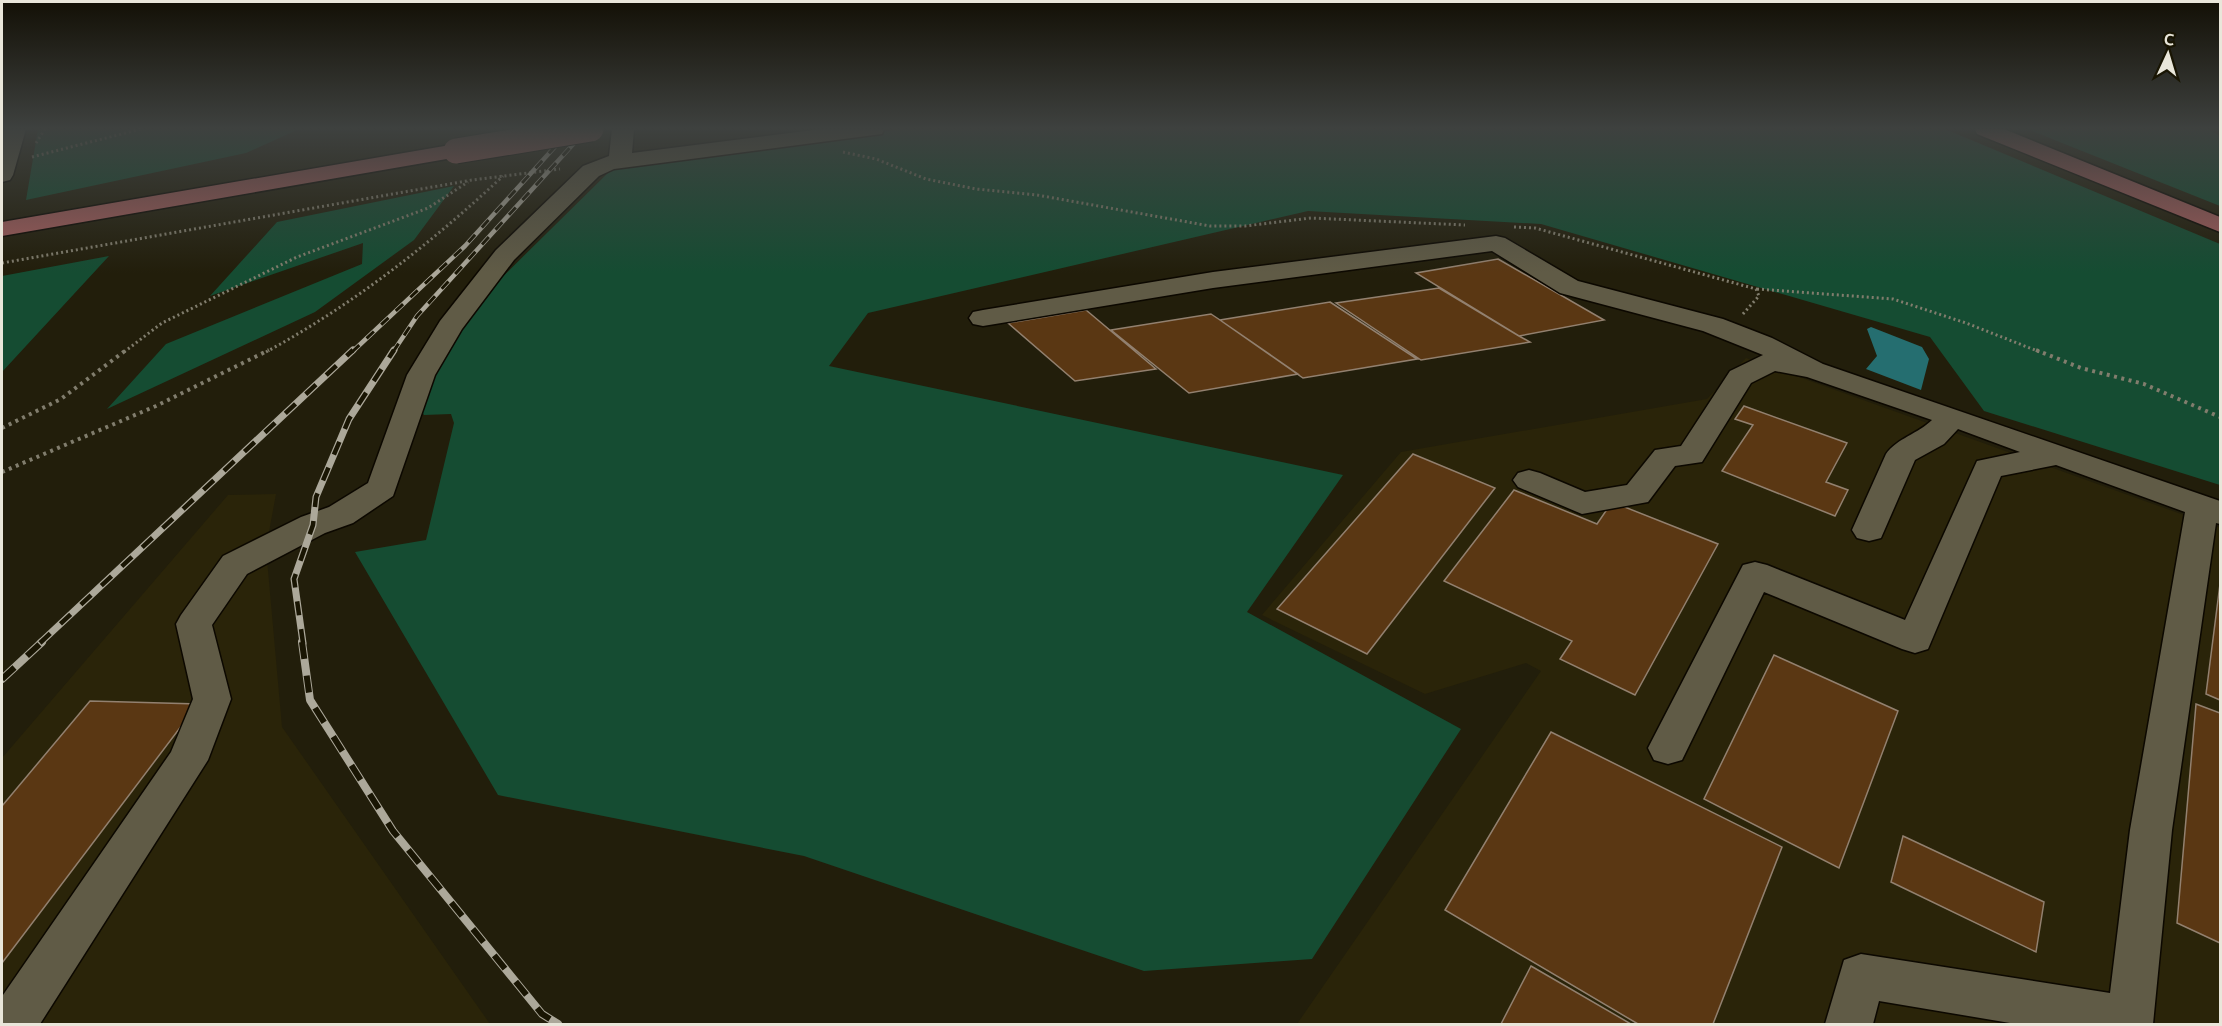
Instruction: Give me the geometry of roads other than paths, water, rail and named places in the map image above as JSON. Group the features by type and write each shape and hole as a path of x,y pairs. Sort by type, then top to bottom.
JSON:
{"main road":[{"path":"2,229 305,177"},
{"path":"2102,177 2220,225"}],"street":[{"path":"20,1012 188,760 212,699 194,624 235,565 313,525 341,515 382,489 422,375 450,327 506,255 564,196 591,177"},
{"path":"983,318 1213,280 1496,243 1569,286 1728,331 1762,344 1813,370"},
{"path":"1529,480 1582,503 1637,494 1666,457 1691,455 1740,377 1772,362 1813,370 1953,417 2211,510 2151,830 2131,1020 1862,976 1849,1024"},
{"path":"1869,530 1902,454 1933,437 1953,417"},
{"path":"1668,748 1755,574 1915,639 1988,468 2055,455"}],"water":[{"path":"1871,327 1922,347 1929,359 1921,390 1866,369 1877,356 1867,329"}],"railway":[{"path":"352,352 465,246 528,177"},
{"path":"393,352 417,316 543,177"},
{"path":"40,643 353,350"},
{"path":"303,643 294,579 313,525 316,497 349,419 394,350"},
{"path":"2,679 42,642"},
{"path":"302,642 310,700 393,831 542,1014 558,1024"}]}
